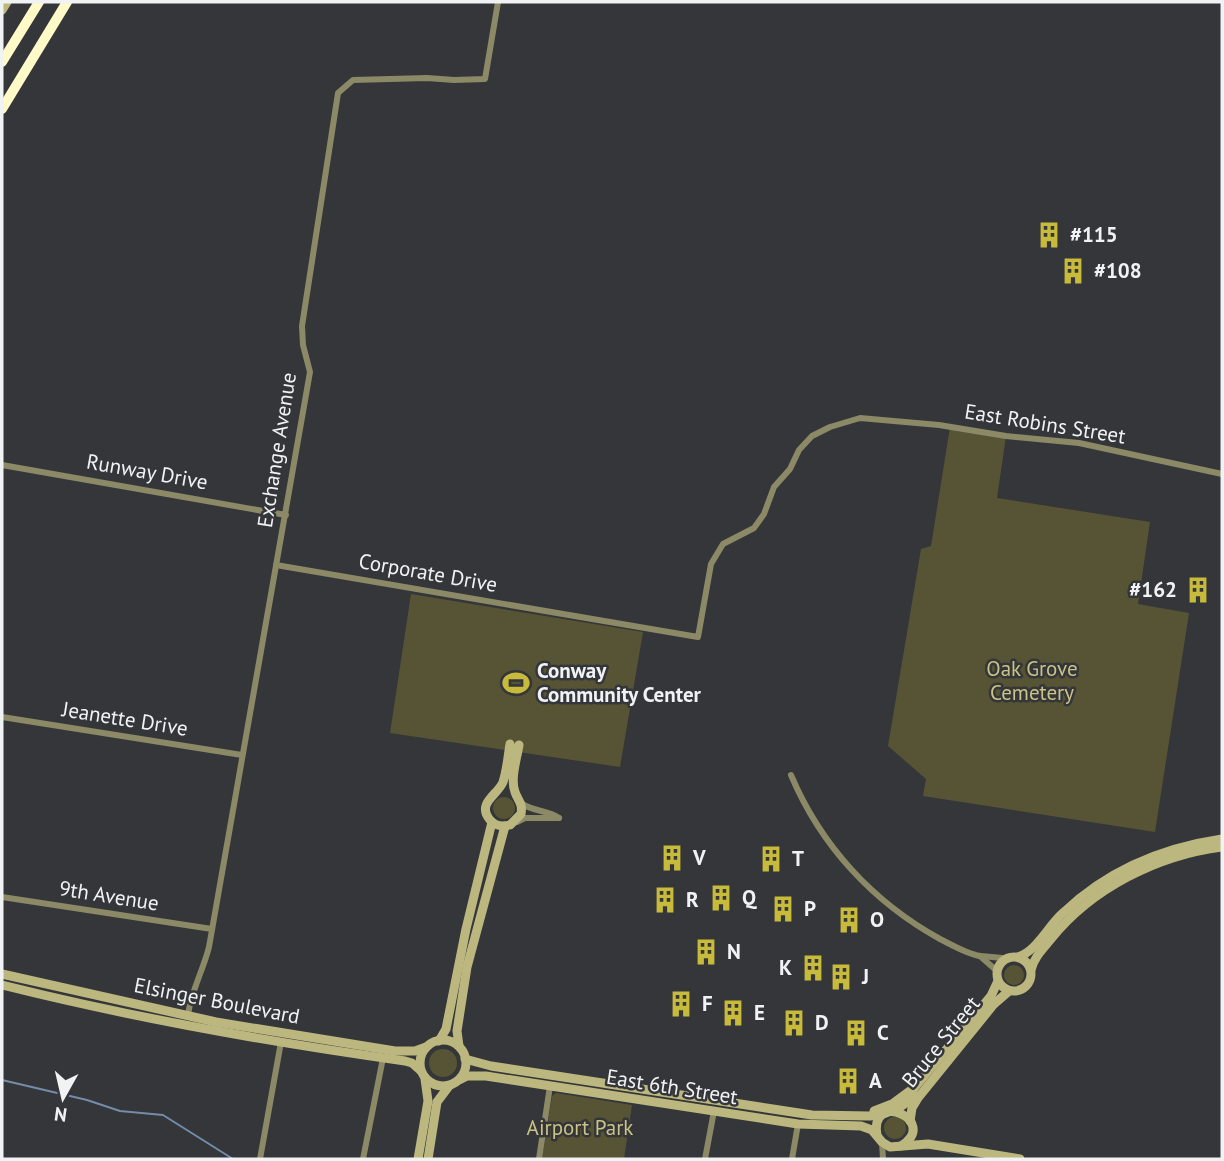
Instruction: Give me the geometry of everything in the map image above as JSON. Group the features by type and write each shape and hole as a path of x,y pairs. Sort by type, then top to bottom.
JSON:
{"highway":[{"path":"2,62 39,2"},
{"path":"2,109 66,2"}],"street":[{"path":"2,10 7,2"},
{"name":"Exchange Avenue","path":"242,755 310,372 303,345 302,326 338,93 352,80 485,79 498,2"},
{"name":"East Robins Street","path":"860,418 1079,443 1222,474"},
{"name":"Corporate Drive","path":"276,565 698,637 711,564 723,544 754,528 764,514 774,487 812,436 830,427 860,418"},
{"name":"Runway Drive","path":"2,466 286,514"},
{"name":"Jeanette Drive","path":"2,717 242,755"},
{"path":"498,791 510,791 521,803 559,818 525,818 505,826 492,822 487,814 486,803 503,782 514,744 515,794"},
{"path":"187,1026 191,997 203,971 212,929 242,755"},
{"path":"791,775 800,796 825,837 871,890 924,930 980,956 1006,959 1028,953 1056,919 1088,891 1131,865 1179,846 1221,845"},
{"path":"515,823 521,814 521,803"},
{"path":"439,1041 446,1029 492,822"},
{"path":"458,1046 457,1031 467,967 505,826"},
{"path":"980,956 1009,991 1021,990 1031,978 1031,970 1039,953 1079,910 1118,883 1154,864 1221,845"},
{"path":"1154,864 1155,861 1176,853 1179,846"},
{"name":"9th Avenue","path":"2,897 212,929"},
{"path":"1018,957 1027,963 1031,970"},
{"path":"998,976 1006,959"},
{"name":"Elsinger Boulevard","path":"2,974 188,1015 395,1051 415,1051 426,1047"},
{"name":"Bruce Street","path":"890,1112 906,1103 915,1087 991,996 998,976"},
{"name":"Elsinger Boulevard","path":"2,985 187,1026 409,1062 423,1075"},
{"name":"Bruce Street","path":"911,1126 912,1108 918,1098 994,1004 1009,991"},
{"path":"73,1002 87,998 116,1004 129,1003"},
{"path":"418,1159 428,1101 420,1058 426,1047 439,1041 453,1042 466,1059 466,1066 459,1080 449,1086 437,1102 428,1159"},
{"path":"260,1159 281,1042"},
{"path":"363,1159 383,1058"},
{"name":"East 6th Street","path":"466,1059 477,1064 798,1113 853,1116 890,1112"},
{"path":"423,1075 434,1085 449,1086"},
{"name":"East 6th Street","path":"459,1080 467,1076 486,1076 798,1124 861,1126 872,1130 880,1140"},
{"path":"539,1159 550,1086"},
{"path":"853,1116 884,1107 915,1087"},
{"path":"705,1159 713,1111"},
{"path":"884,1159 877,1124 890,1112 903,1114 928,1144"},
{"path":"792,1159 798,1124"},
{"path":"884,1159 908,1141 911,1126"},
{"path":"880,1140 897,1147 928,1144 1020,1159"}],"green space":[{"name":"Oak Grove Cemetery","path":"950,427 1006,436 997,498 1150,522 1138,604 1189,613 1155,832 923,796 926,779 888,746 921,549 931,546"},
{"name":"Conway Community Center","path":"411,594 643,632 620,767 390,733"},
{"path":"504,797 514,804 515,808 508,818 504,819 494,812 493,808 500,798"},
{"path":"1010,965 1018,965 1024,975 1018,985 1010,985 1004,979 1004,971"},
{"path":"443,1049 453,1053 457,1063 453,1073 443,1077 433,1073 429,1063 433,1053"},
{"name":"Airport Park","path":"556,1093 632,1105 624,1159 542,1159 552,1096"},
{"path":"895,1117 903,1120 906,1128 903,1136 895,1139 887,1136 884,1128 887,1120"}],"waterway":[{"path":"2,1080 87,1100 120,1111 163,1115 233,1159"}],"place":[{"name":"#115","path":"1049,235"},
{"name":"#108","path":"1073,271"},
{"name":"#162","path":"1198,590"},
{"name":"Conway Community Center","path":"516,683"},
{"name":"V","path":"672,858"},
{"name":"T","path":"771,859"},
{"name":"Q","path":"721,898"},
{"name":"R","path":"665,900"},
{"name":"P","path":"783,909"},
{"name":"O","path":"849,920"},
{"name":"N","path":"706,952"},
{"name":"K","path":"813,968"},
{"name":"J","path":"841,977"},
{"name":"F","path":"681,1004"},
{"name":"E","path":"733,1013"},
{"name":"D","path":"794,1023"},
{"name":"C","path":"856,1033"},
{"name":"A","path":"848,1081"}]}
